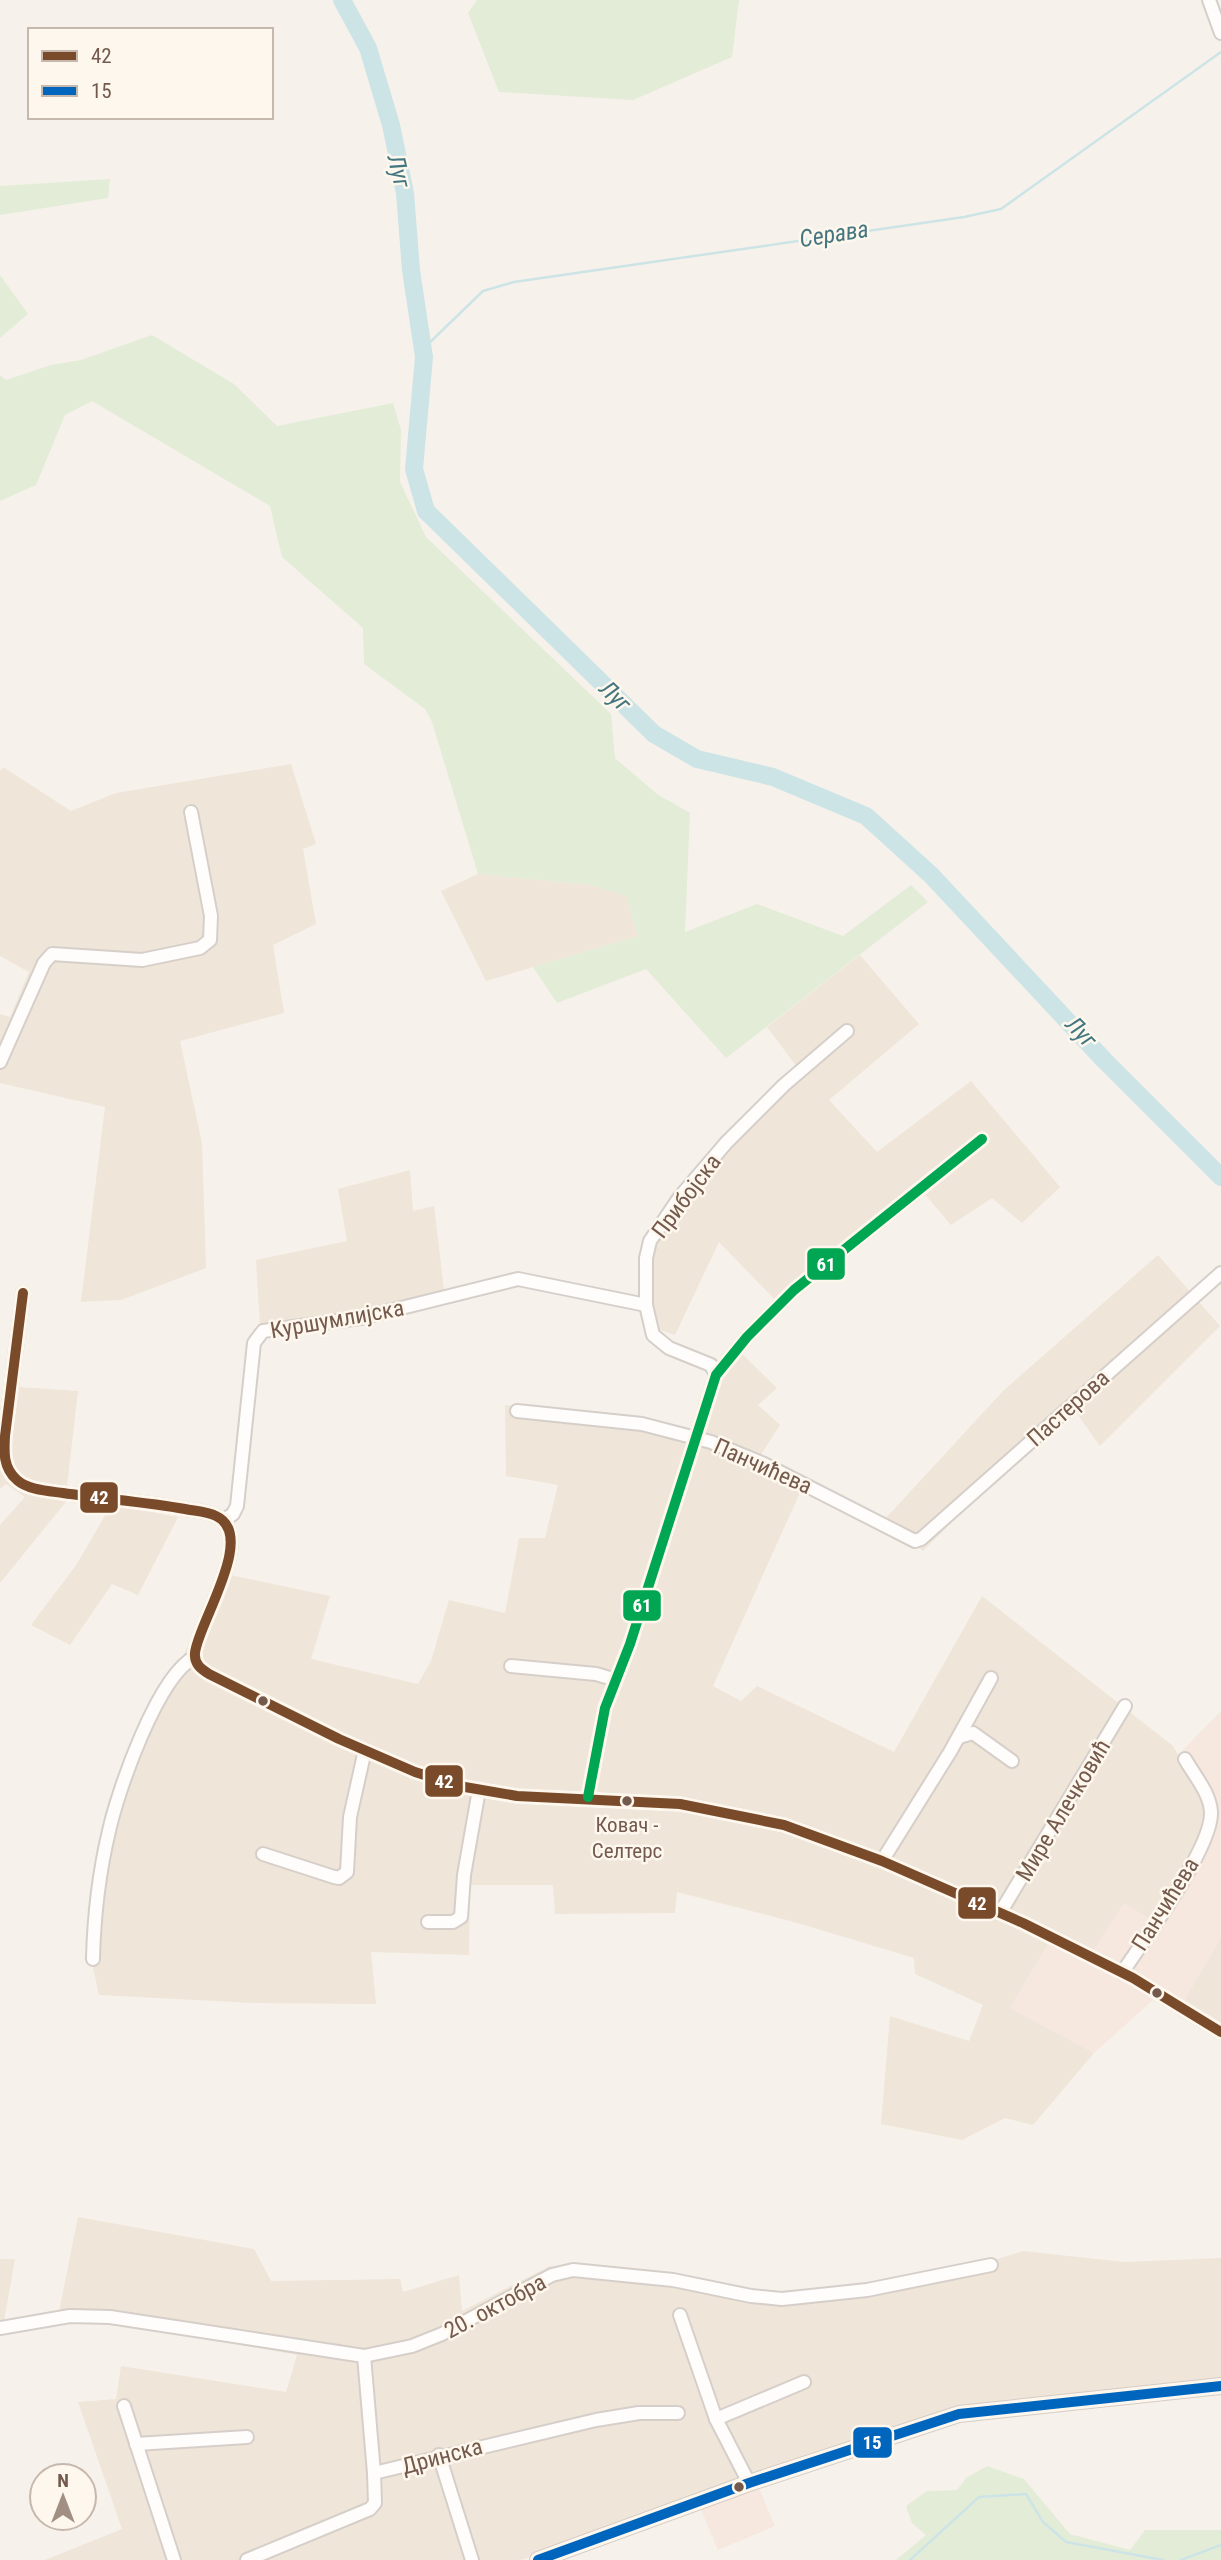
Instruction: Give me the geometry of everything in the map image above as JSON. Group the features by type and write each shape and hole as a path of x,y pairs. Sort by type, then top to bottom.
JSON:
{"main road":[{"path":"538,2560 749,2483 900,2432 973,2411 1221,2386"}],"street":[{"path":"1209,0 1221,33"},
{"path":"0,1062 44,962 52,954 142,960 200,948 210,940 211,916 191,813"},
{"name":"Прибојска","path":"716,1375 705,1361 659,1343 649,1327 646,1305 648,1247 672,1208 745,1123 847,1031"},
{"path":"588,1797 605,1708 631,1644 716,1375 747,1337 794,1290 982,1139"},
{"name":"Пастерова","path":"915,1541 921,1539 1221,1273"},
{"name":"Куршумлијска","path":"224,1520 233,1514 237,1506 254,1343 263,1331 361,1318 518,1279 646,1305"},
{"path":"23,1293 2,1432 4,1457 17,1480 27,1485 213,1514 224,1520 230,1531 231,1546 216,1601 195,1657 184,1663 155,1705 109,1830 94,1919 93,1959"},
{"name":"Панчићева","path":"517,1411 642,1424 711,1442 764,1464 915,1541"},
{"path":"195,1657 198,1665 209,1674 415,1772 479,1790 517,1796 588,1797 680,1804 784,1825 882,1861 1000,1913 1122,1973 1221,2032"},
{"path":"511,1666 596,1674 616,1680"},
{"path":"882,1861 959,1737 991,1678"},
{"name":"Мире Алечковић","path":"1000,1913 1125,1706"},
{"path":"959,1737 973,1733 1012,1761"},
{"path":"263,1854 334,1877 339,1878 346,1872 350,1817 365,1750"},
{"name":"Панчићева","path":"1122,1973 1160,1916 1210,1827 1209,1800 1185,1759"},
{"path":"428,1922 453,1922 461,1917 462,1887 479,1790"},
{"name":"20. октобра","path":"0,2329 70,2316 110,2317 364,2356 412,2346 442,2334 552,2275 573,2270 662,2279 741,2295 782,2299 867,2290 991,2265"},
{"path":"680,2315 716,2418 749,2483"},
{"path":"364,2356 374,2473"},
{"path":"716,2418 804,2382"},
{"path":"124,2406 174,2560"},
{"name":"Дринска","path":"247,2560 370,2508 375,2503 374,2473 439,2455 596,2420 639,2413 678,2413"},
{"path":"136,2444 247,2437"},
{"path":"439,2455 472,2560"}],"shaded area":[{"path":"291,764 316,844 303,849 316,924 273,945 284,1013 180,1041 202,1143 206,1268 121,1300 81,1302 105,1107 0,1083 0,1014 10,1017 29,972 0,956 0,771 3,767 71,811 116,793"},
{"path":"478,874 591,885 626,895 638,936 486,981 441,891"},
{"path":"860,955 919,1024 829,1100 877,1152 971,1081 1060,1187 1022,1223 992,1198 951,1225 922,1191 784,1309 719,1242 675,1335 654,1328 652,1250 672,1212 724,1149 803,1075 767,1027"},
{"path":"410,1170 413,1211 434,1206 444,1290 362,1313 260,1326 256,1260 347,1241 338,1189"},
{"path":"1158,1255 1220,1326 1100,1446 1075,1411 994,1480 923,1551 885,1519 1003,1391"},
{"path":"739,1351 777,1388 758,1405 780,1425 755,1464 802,1488 713,1686 741,1701 757,1686 894,1752 982,1596 1173,1746 1205,1803 1202,1837 1154,1921 1091,1953 1054,1934 1010,2008 1094,2053 1033,2125 1005,2118 962,2140 881,2124 890,2016 969,2041 983,2005 915,1974 914,1958 794,1922 677,1892 675,1913 555,1914 553,1885 470,1885 469,1955 371,1952 376,2004 254,2003 99,1995 90,1954 123,1788 221,1573 330,1596 311,1659 418,1684 431,1661 449,1600 505,1613 519,1538 545,1538 558,1485 506,1476 505,1405 565,1410 699,1435 720,1376"},
{"path":"18,1387 78,1391 65,1503 0,1583 0,1525 25,1497 6,1484 0,1489 0,1434 8,1440"},
{"path":"111,1505 178,1517 138,1595 112,1584 70,1645 31,1625 77,1564"},
{"path":"1221,1711 1221,1938 1182,2004 1130,1971 1215,1829 1215,1809 1210,1796 1182,1751"},
{"path":"1124,1903 1154,1921 1121,1969 1091,1953"},
{"path":"1221,1938 1221,2029 1182,2004"},
{"path":"1049,1943 1154,1999 1094,2053 1010,2008"},
{"path":"78,2217 254,2249 271,2281 400,2279 403,2292 459,2275 462,2311 550,2266 787,2297 976,2266 1023,2251 1124,2262 1221,2258 1221,2382 936,2415 521,2560 45,2560 122,2529 78,2402 116,2399 121,2366 286,2392 297,2355 124,2324 57,2322"},
{"path":"0,2259 15,2259 4,2321 0,2322"},
{"path":"758,2486 775,2526 718,2550 701,2510"}],"green space":[{"path":"477,0 739,0 732,57 633,100 499,92 468,13"},
{"path":"110,179 108,198 0,215 0,186"},
{"path":"0,275 28,314 0,338"},
{"path":"152,335 234,384 277,426 393,403 401,430 400,482 426,537 611,714 615,758 657,794 690,813 685,932 757,904 843,936 911,885 928,902 726,1058 646,969 557,1003 533,967 638,936 626,896 591,885 478,874 432,722 425,709 364,664 363,628 282,557 270,506 92,401 65,415 36,485 0,501 0,375 6,380 51,365 81,360"},
{"path":"987,2466 1024,2479 1070,2534 1130,2550 1145,2530 1221,2530 1221,2560 896,2560 926,2535 912,2523 906,2506 927,2491 957,2490 966,2478"}],"waterway":[{"name":"Луг","path":"342,0 368,48 391,125 405,193 411,270 424,357 414,469 426,511 654,734 697,759 773,777 866,816 931,875 1104,1060 1221,1177"},
{"name":"Серава","path":"423,349 483,291 514,282 964,217 1001,209 1221,52"},
{"path":"910,2560 979,2497 1026,2494 1043,2522 1066,2542 1163,2560"},
{"path":"1181,2560 1221,2545"}],"transit line":[{"name":"61","path":"588,1797 605,1708 630,1644 716,1375 747,1337 794,1290 982,1139"},
{"name":"42","path":"23,1293 5,1436 5,1454 9,1470 17,1480 33,1488 205,1512 216,1516 227,1526 231,1541 228,1560 195,1653 197,1663 209,1674 339,1739 415,1772 459,1786 517,1796 680,1804 784,1825 882,1861 1023,1923 1133,1978 1221,2032"},
{"name":"15","path":"538,2560 749,2483 959,2414 1221,2386"}],"place":[{"name":"Ковач - Селтерс","path":"627,1801"}]}
